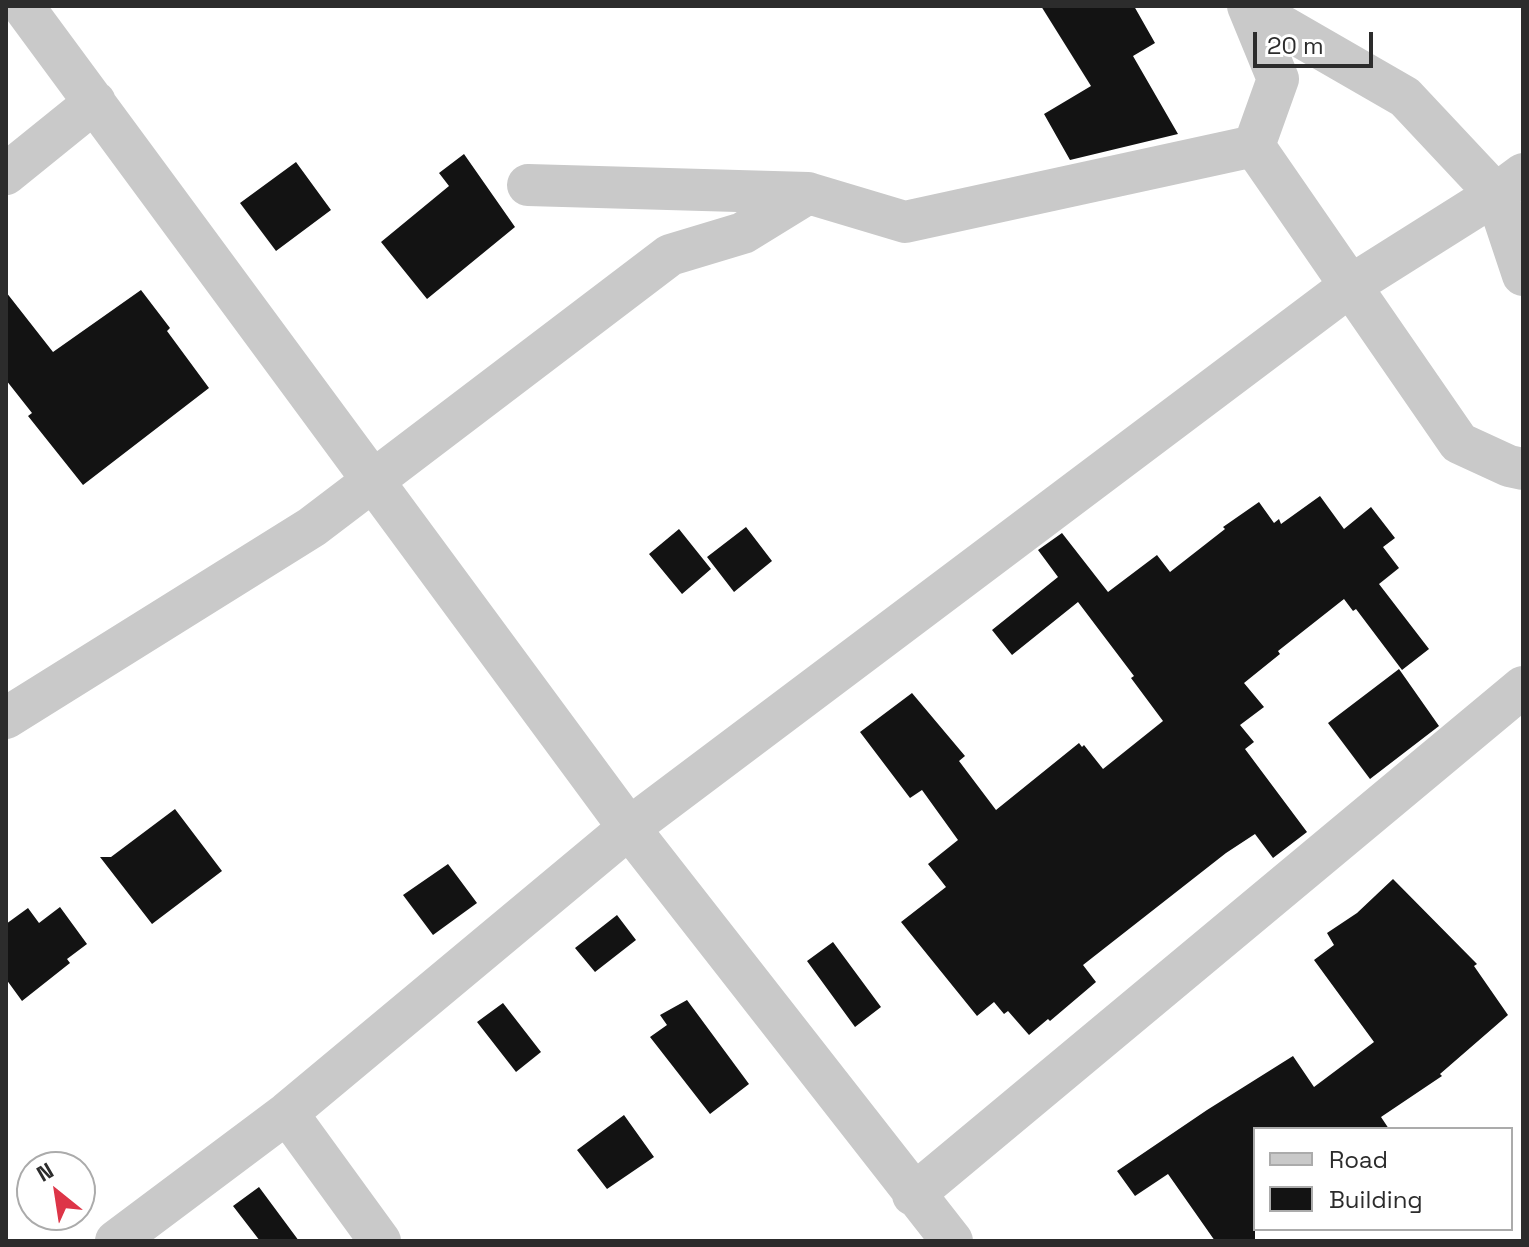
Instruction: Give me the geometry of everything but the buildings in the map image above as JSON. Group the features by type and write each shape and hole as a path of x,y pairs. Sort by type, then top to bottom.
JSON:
{"street":[{"path":"23,6 629,828 952,1241"},
{"path":"1248,6 1278,79 1254,146"},
{"path":"1248,6 1405,97 1509,184 1523,275"},
{"path":"6,174 95,102"},
{"path":"528,185 808,193 905,222 1254,146"},
{"path":"1254,146 1459,443 1509,466 1523,469"},
{"path":"116,1241 287,1113 629,828 1350,286 1509,184"},
{"path":"6,718 312,527 670,255 743,233 808,193"},
{"path":"913,1195 1523,687"},
{"path":"287,1113 380,1241"}]}
